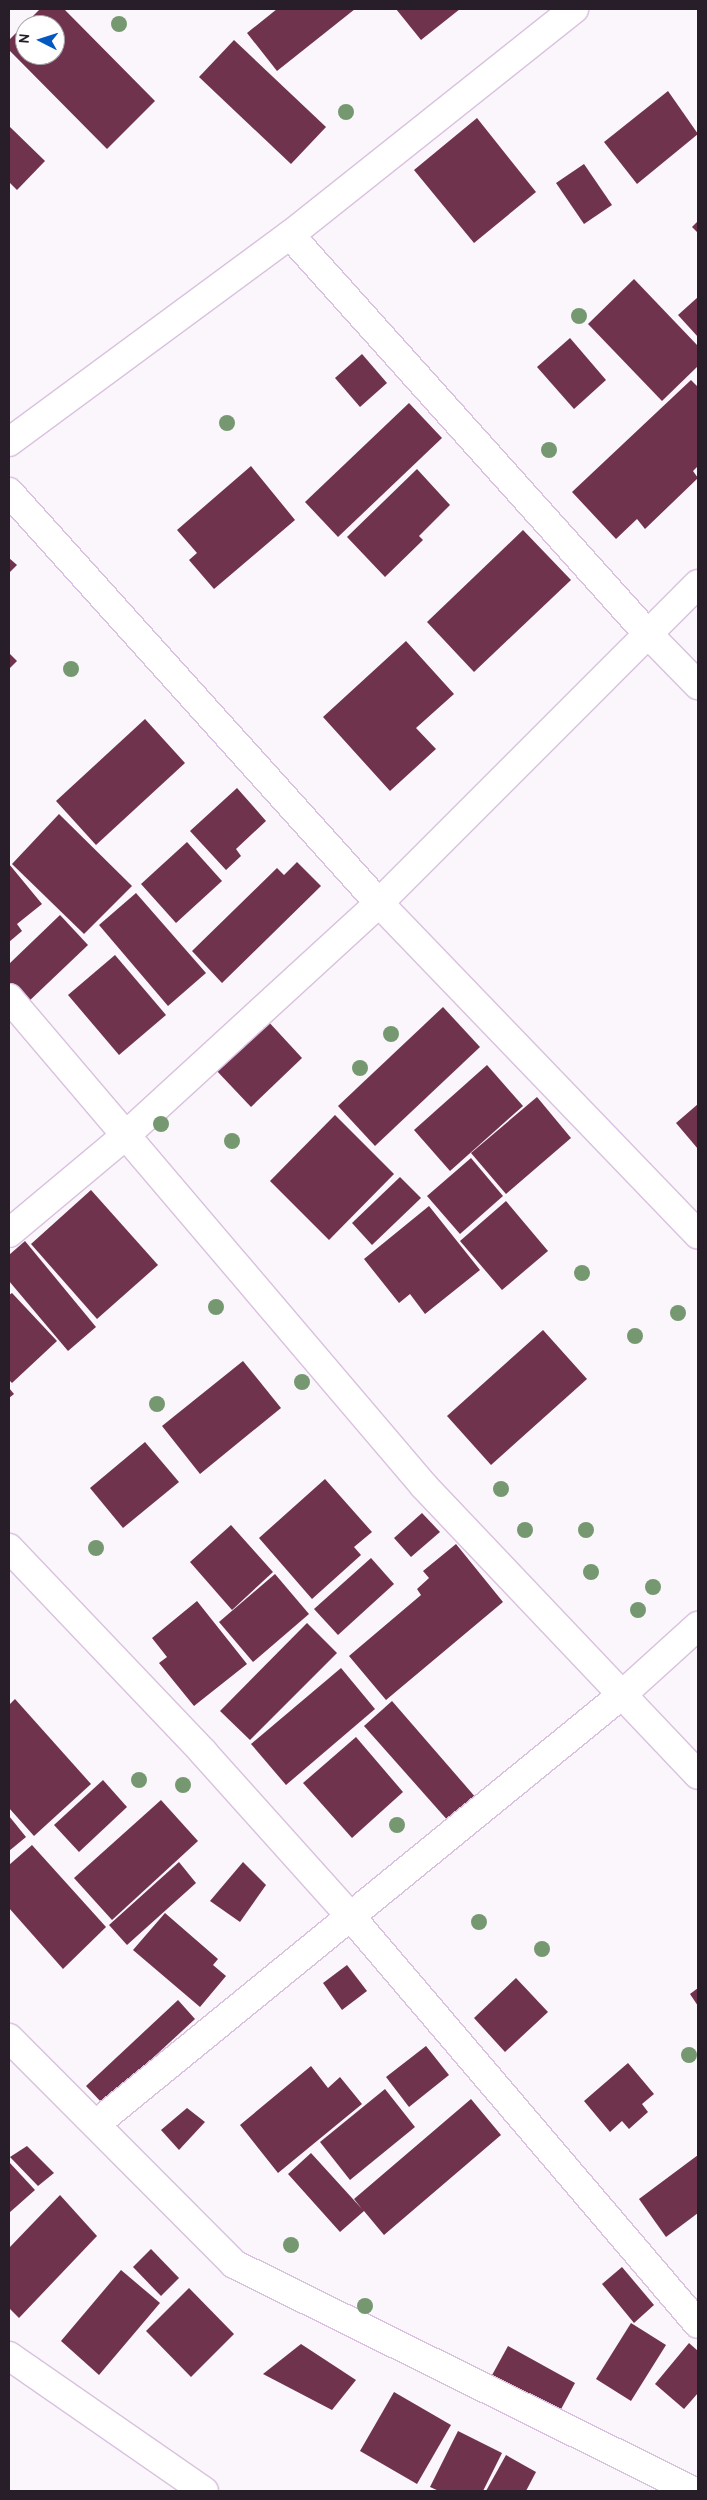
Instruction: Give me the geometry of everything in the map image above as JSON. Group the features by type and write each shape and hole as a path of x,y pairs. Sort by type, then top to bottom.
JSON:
{"street":[{"path":"9,442 290,236 574,9"},
{"path":"290,236 647,633 698,685"},
{"path":"9,492 379,903 698,1235"},
{"path":"9,1233 126,1135 379,903 698,584"},
{"path":"9,998 424,1486 624,1693 698,1775"},
{"path":"9,1548 203,1752 352,1918 698,2324"},
{"path":"96,2124 352,1918 624,1693 698,1626"},
{"path":"9,2038 234,2264 693,2491"},
{"path":"9,2356 204,2491"}],"building":[{"path":"40,9 64,9 155,101 107,149 24,65 65,65 65,15 34,15"},
{"path":"277,9 355,9 277,71 247,33"},
{"path":"396,9 460,9 421,40"},
{"path":"15,34 15,56 9,50 9,40"},
{"path":"234,40 326,127 291,164 199,77"},
{"path":"668,91 698,134 637,184 604,142"},
{"path":"477,118 536,192 474,243 414,170"},
{"path":"9,126 45,161 17,190 9,182"},
{"path":"584,164 612,205 584,224 556,183"},
{"path":"698,221 698,233 692,227"},
{"path":"634,279 698,346 698,366 662,401 588,324"},
{"path":"698,297 698,337 678,315"},
{"path":"570,338 606,380 574,409 537,367"},
{"path":"362,354 387,383 360,407 335,378"},
{"path":"691,380 698,387 698,466 693,471 698,478 645,529 637,519 616,539 572,492"},
{"path":"409,403 442,438 338,537 305,502"},
{"path":"251,466 295,520 214,589 189,560 197,553 177,530"},
{"path":"417,469 450,505 419,536 423,540 385,577 347,537"},
{"path":"523,530 571,580 474,672 427,622"},
{"path":"9,558 17,565 9,573"},
{"path":"406,641 454,694 416,728 436,749 390,791 323,717"},
{"path":"9,653 17,661 9,669"},
{"path":"145,719 185,763 96,845 56,801"},
{"path":"237,788 266,821 236,849 241,856 226,870 190,831"},
{"path":"59,814 132,886 84,934 12,864"},
{"path":"187,842 222,881 176,923 141,884"},
{"path":"297,862 321,886 222,983 192,951 277,868 284,875"},
{"path":"9,864 42,904 17,924 22,931 9,942"},
{"path":"136,893 206,973 168,1006 99,925"},
{"path":"60,915 88,945 26,1004 9,985 9,964"},
{"path":"115,955 166,1015 119,1055 68,995"},
{"path":"443,1007 480,1047 375,1146 338,1106"},
{"path":"266,1019 302,1058 251,1107 215,1069"},
{"path":"487,1065 523,1106 450,1171 414,1130"},
{"path":"537,1097 571,1138 506,1194 471,1153"},
{"path":"698,1104 698,1149 676,1123"},
{"path":"335,1115 394,1174 329,1240 270,1181"},
{"path":"471,1158 503,1196 460,1234 427,1196"},
{"path":"400,1177 421,1198 372,1245 352,1223"},
{"path":"91,1190 158,1265 97,1319 31,1244"},
{"path":"506,1201 548,1251 502,1290 460,1241"},
{"path":"429,1206 480,1270 425,1314 410,1294 399,1303 364,1259"},
{"path":"25,1241 96,1327 68,1351 9,1281 9,1255"},
{"path":"12,1293 57,1341 12,1383 9,1380 9,1295"},
{"path":"543,1330 587,1379 491,1465 447,1416"},
{"path":"243,1361 281,1408 200,1474 162,1426"},
{"path":"9,1388 14,1394 9,1398"},
{"path":"145,1442 179,1482 123,1528 90,1488"},
{"path":"325,1479 372,1532 354,1547 361,1555 312,1599 259,1538"},
{"path":"422,1513 440,1532 411,1557 394,1538"},
{"path":"231,1525 273,1572 232,1610 190,1562"},
{"path":"456,1544 503,1602 386,1700 349,1656 421,1595 417,1589 429,1578 423,1571"},
{"path":"371,1558 394,1584 338,1635 314,1609"},
{"path":"275,1574 309,1614 253,1662 219,1622"},
{"path":"197,1601 247,1664 194,1706 159,1663 167,1657 152,1638"},
{"path":"307,1623 337,1653 250,1740 220,1711"},
{"path":"341,1668 375,1709 286,1785 251,1744"},
{"path":"15,1699 91,1784 34,1836 9,1808 9,1705"},
{"path":"392,1701 477,1799 450,1823 364,1726"},
{"path":"356,1737 403,1792 352,1838 303,1783"},
{"path":"103,1780 127,1807 79,1852 54,1825"},
{"path":"161,1800 198,1841 112,1920 74,1878"},
{"path":"9,1816 26,1837 9,1851"},
{"path":"32,1845 106,1927 63,1969 9,1908 9,1865"},
{"path":"179,1862 196,1883 127,1945 109,1925"},
{"path":"243,1862 266,1885 240,1922 210,1901"},
{"path":"165,1913 218,1959 213,1965 226,1976 200,2007 133,1950"},
{"path":"347,1965 367,1991 342,2010 323,1983"},
{"path":"516,1978 548,2012 505,2052 474,2018"},
{"path":"698,1988 698,2006 690,1994"},
{"path":"178,2000 195,2019 103,2104 86,2086"},
{"path":"426,2046 449,2075 409,2107 386,2077"},
{"path":"628,2063 654,2094 642,2104 648,2112 629,2129 622,2121 610,2132 584,2101"},
{"path":"311,2066 328,2088 340,2077 362,2104 278,2173 240,2125"},
{"path":"385,2089 415,2127 350,2180 320,2142"},
{"path":"471,2099 501,2135 384,2235 364,2211 340,2232 288,2174 311,2153 362,2209 354,2199"},
{"path":"187,2108 205,2122 179,2150 161,2130"},
{"path":"27,2146 54,2173 38,2186 10,2157"},
{"path":"698,2155 698,2213 666,2237 639,2199"},
{"path":"9,2162 35,2190 9,2213"},
{"path":"60,2195 97,2236 19,2318 9,2308 9,2248"},
{"path":"151,2249 179,2278 161,2296 133,2267"},
{"path":"622,2267 654,2305 634,2323 602,2284"},
{"path":"121,2270 160,2303 99,2375 61,2341"},
{"path":"189,2288 234,2334 191,2377 146,2331"},
{"path":"631,2323 666,2345 631,2401 596,2379"},
{"path":"689,2343 698,2351 698,2393 684,2409 655,2384"},
{"path":"301,2344 356,2380 332,2410 263,2374"},
{"path":"508,2346 575,2383 559,2413 491,2377"},
{"path":"394,2392 451,2425 417,2484 360,2451"},
{"path":"458,2431 502,2453 483,2491 439,2491 430,2487"},
{"path":"506,2455 536,2472 526,2491 486,2491"}]}
